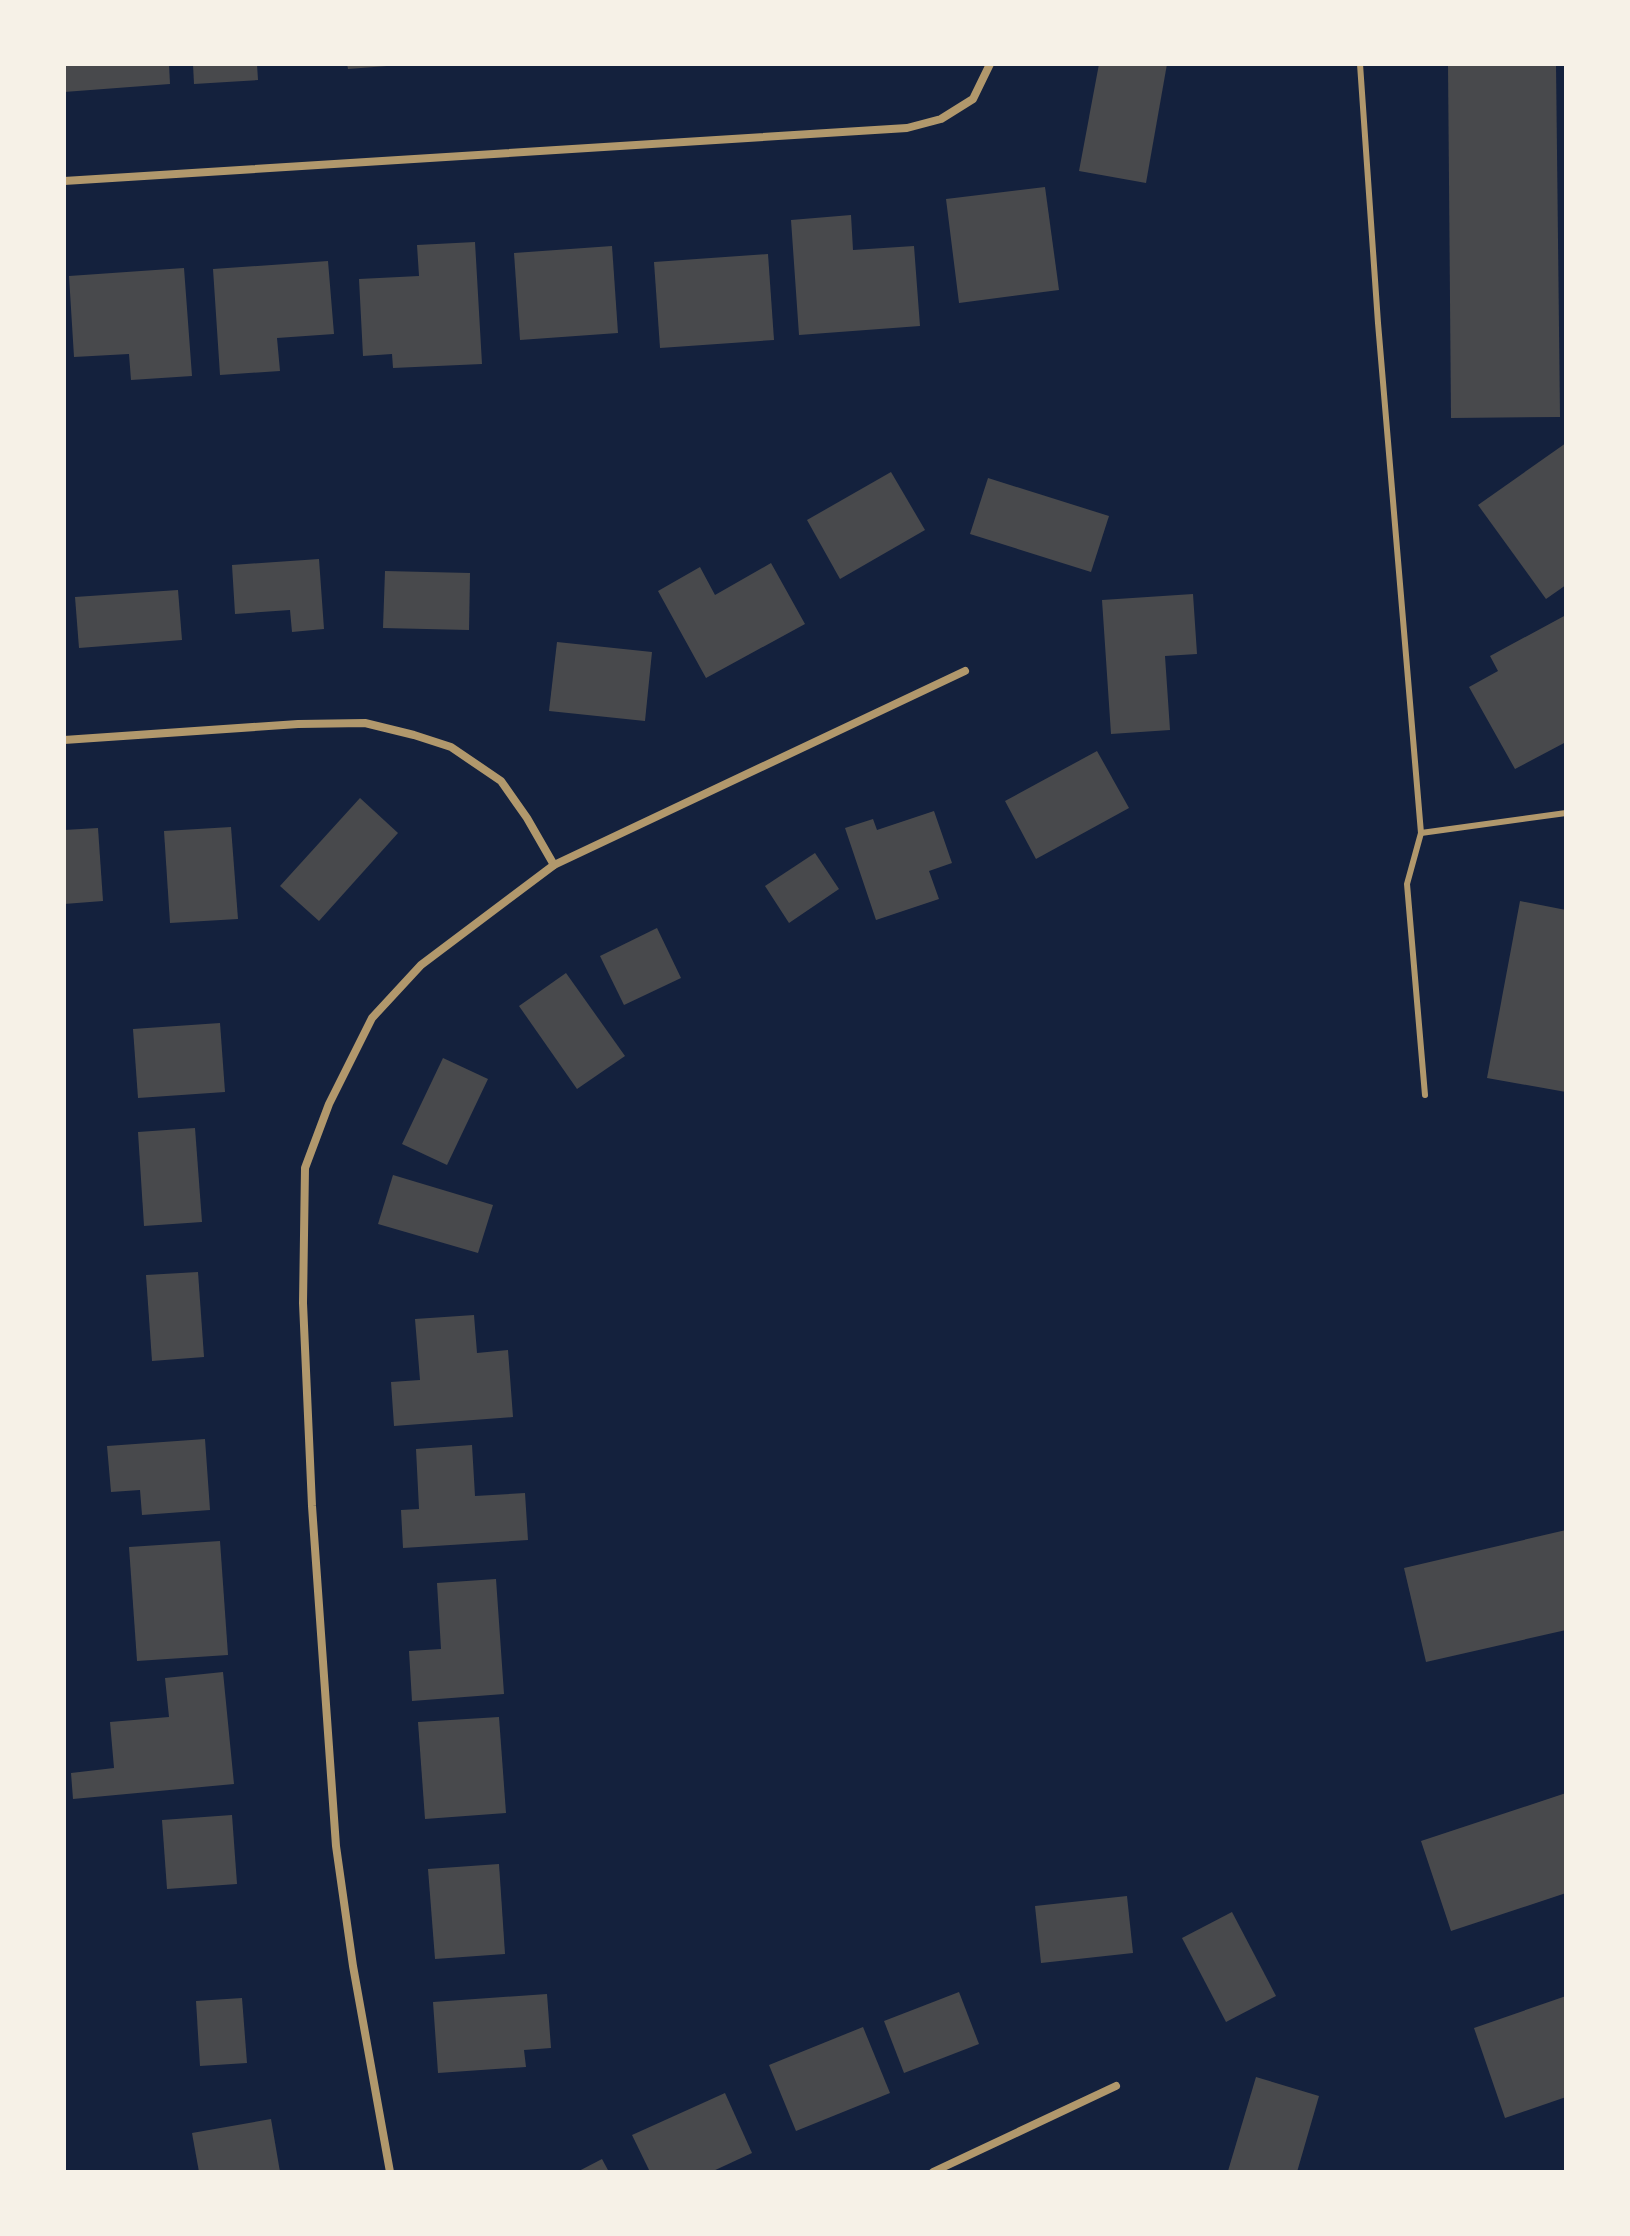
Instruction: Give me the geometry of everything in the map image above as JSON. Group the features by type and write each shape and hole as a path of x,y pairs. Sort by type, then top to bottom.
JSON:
{"street":[{"path":"64,181 907,128 941,119 973,99 990,64"},
{"path":"390,2172 353,1966 336,1846 312,1506 303,1303 305,1168 329,1104 372,1018 421,965 554,865 965,671"},
{"path":"64,740 298,724 365,723 414,735 451,747 501,781 554,865"},
{"path":"933,2172 1116,2086"}],"lane":[{"path":"1360,64 1379,339 1421,833 1407,884 1425,1095"},
{"path":"1421,833 1566,813"}],"building":[{"path":"64,64 169,64 170,84 64,92"},
{"path":"193,64 257,64 258,80 194,84"},
{"path":"347,64 387,64 387,66 348,69"},
{"path":"1099,64 1167,64 1146,183 1079,171"},
{"path":"1448,64 1556,64 1560,417 1451,418"},
{"path":"1045,187 1059,290 959,303 946,199"},
{"path":"851,215 853,250 914,246 920,326 799,335 791,220"},
{"path":"475,242 482,364 393,368 392,354 363,356 359,279 419,276 417,245"},
{"path":"612,246 618,333 520,340 514,253"},
{"path":"768,254 774,340 660,348 654,262"},
{"path":"328,261 334,334 277,338 280,371 220,375 213,269"},
{"path":"184,268 192,376 131,380 129,354 74,357 69,276"},
{"path":"1566,443 1566,585 1546,599 1478,505"},
{"path":"891,472 925,530 840,579 807,520"},
{"path":"988,478 1109,516 1091,572 970,534"},
{"path":"319,559 324,629 292,632 290,610 235,614 232,565"},
{"path":"771,563 805,624 706,678 658,591 700,567 715,595"},
{"path":"385,571 470,573 469,630 383,628"},
{"path":"178,590 182,640 79,648 75,597"},
{"path":"1193,594 1197,654 1165,656 1170,730 1111,734 1102,600"},
{"path":"1566,615 1566,742 1515,769 1469,687 1498,671 1490,656"},
{"path":"557,642 652,652 645,721 549,711"},
{"path":"1097,751 1129,808 1036,859 1005,801"},
{"path":"360,798 398,833 319,921 280,886"},
{"path":"934,811 952,863 929,871 939,899 876,920 845,828 873,819 877,830"},
{"path":"231,827 238,919 170,923 164,831"},
{"path":"98,828 103,901 64,904 64,830"},
{"path":"815,853 839,889 789,923 765,886"},
{"path":"1520,901 1566,910 1566,1092 1487,1078"},
{"path":"657,928 681,978 624,1005 600,956"},
{"path":"566,973 625,1056 577,1089 519,1006"},
{"path":"220,1023 225,1092 138,1098 133,1029"},
{"path":"443,1058 488,1079 447,1165 402,1144"},
{"path":"195,1128 202,1222 144,1226 138,1132"},
{"path":"393,1175 493,1205 478,1253 378,1224"},
{"path":"198,1272 204,1357 152,1361 146,1275"},
{"path":"474,1315 477,1353 508,1350 513,1417 394,1426 391,1382 420,1380 415,1319"},
{"path":"205,1439 210,1510 142,1515 140,1490 111,1492 107,1446"},
{"path":"472,1445 475,1496 525,1493 528,1540 403,1548 401,1510 419,1509 416,1449"},
{"path":"1566,1530 1566,1630 1426,1662 1404,1568"},
{"path":"220,1541 228,1655 137,1661 129,1547"},
{"path":"496,1579 504,1694 412,1701 409,1651 441,1649 437,1583"},
{"path":"223,1672 234,1784 73,1799 71,1773 114,1768 110,1722 169,1717 165,1678"},
{"path":"499,1717 506,1813 425,1819 418,1722"},
{"path":"1566,1793 1566,1893 1451,1931 1421,1841"},
{"path":"232,1815 237,1884 167,1889 162,1820"},
{"path":"499,1864 505,1954 435,1959 428,1869"},
{"path":"1127,1896 1133,1953 1041,1963 1035,1906"},
{"path":"1232,1912 1276,1996 1226,2022 1182,1938"},
{"path":"959,1992 979,2044 904,2073 884,2021"},
{"path":"547,1994 551,2048 524,2050 526,2067 438,2073 433,2002"},
{"path":"1566,1996 1566,2097 1505,2118 1474,2028"},
{"path":"242,1998 247,2063 200,2066 196,2001"},
{"path":"863,2027 890,2093 796,2131 769,2065"},
{"path":"1256,2077 1319,2096 1297,2172 1228,2171"},
{"path":"725,2093 752,2153 711,2172 650,2172 632,2135"},
{"path":"271,2119 280,2172 199,2172 192,2133"},
{"path":"602,2159 609,2172 577,2172"}]}
